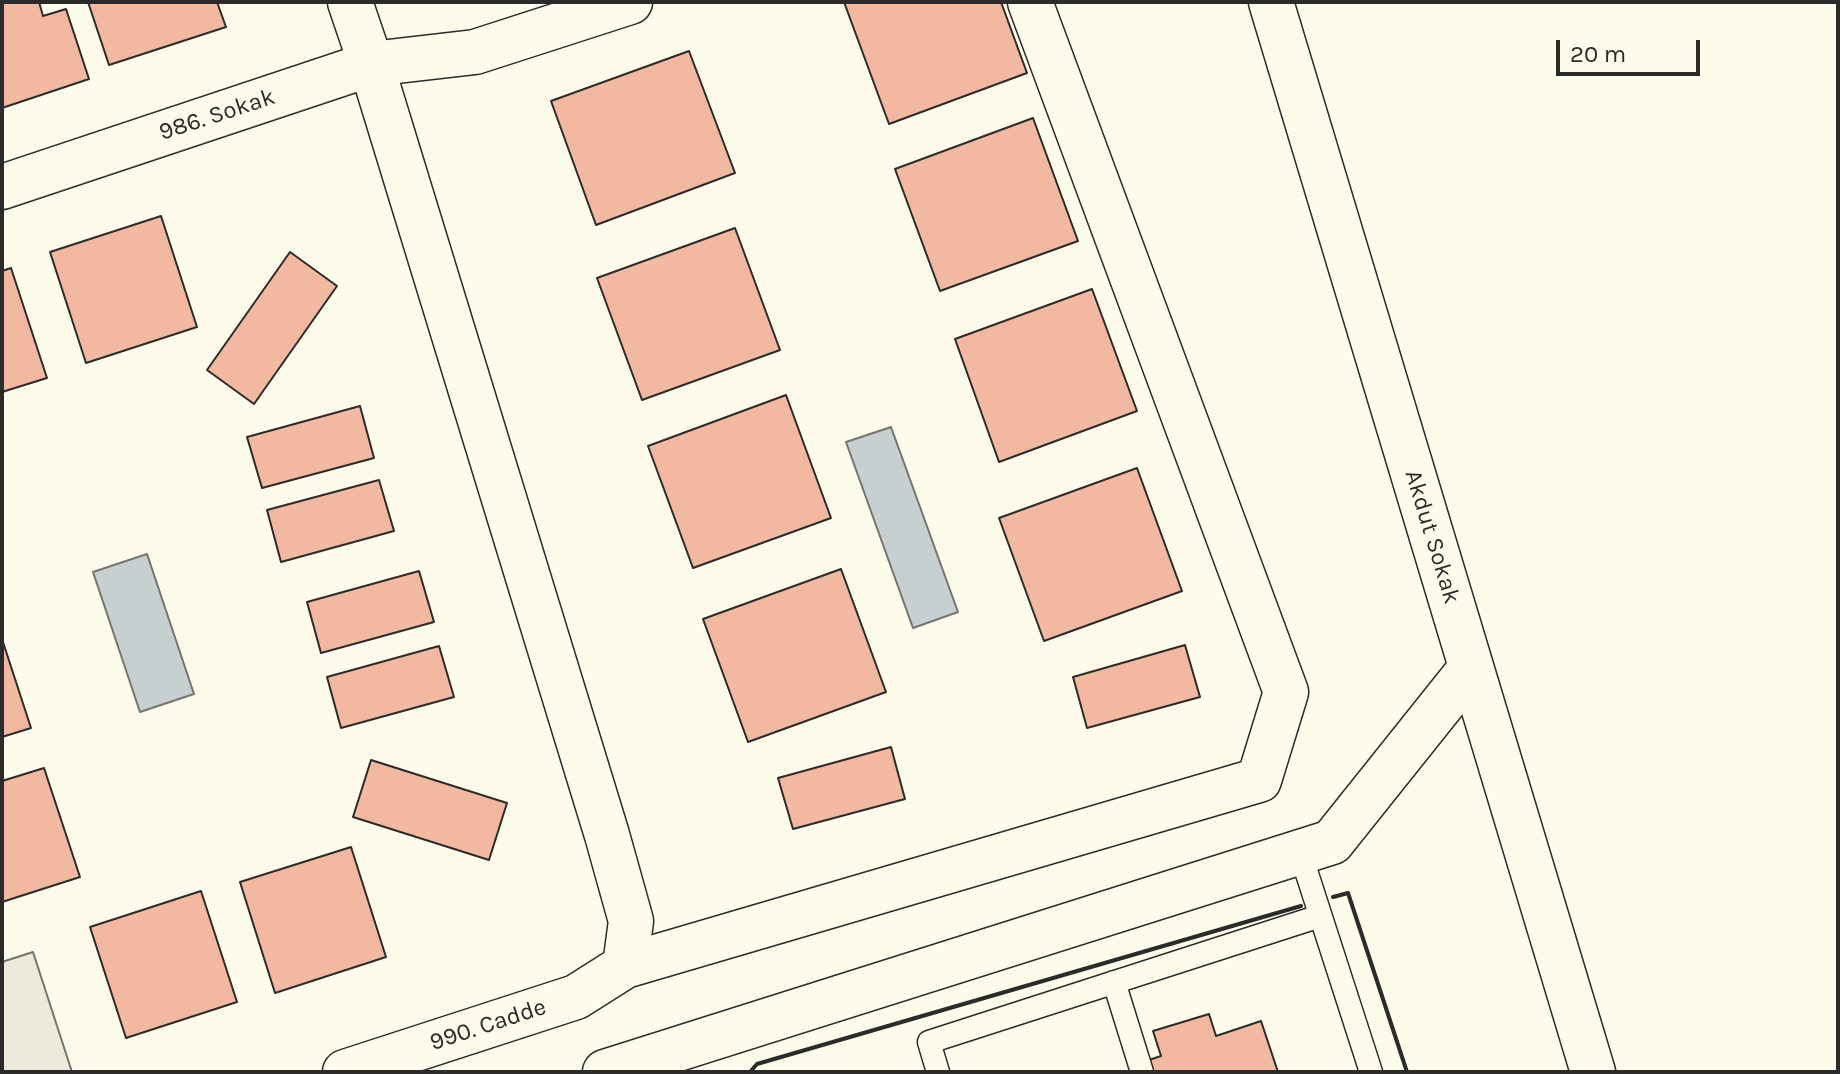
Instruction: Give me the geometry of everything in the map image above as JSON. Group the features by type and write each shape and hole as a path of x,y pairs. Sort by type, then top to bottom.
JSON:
{"street":[{"path":"350,2 631,921 625,966"},
{"name":"986. Sokak","path":"2,187 371,64 475,52 630,2"},
{"name":"990. Cadde","path":"345,1072 576,997 625,966 1259,780 1286,692 1030,2"},
{"name":"Akdut Sokak","path":"1271,2 1593,1072"},
{"path":"605,1072 669,1062 1332,842 1471,668"}],"lane":[{"path":"1300,852 1371,1072"},
{"path":"938,1072 929,1042 1320,916"},
{"path":"1114,982 1142,1072"}],"shaded area":[{"path":"891,427 958,612 913,628 846,442"},
{"path":"147,554 194,694 140,712 93,572"},
{"path":"33,952 72,1072 2,1072 2,962"}],"building":[{"path":"2,2 39,2 43,16 66,9 89,79 2,108"},
{"path":"88,2 217,2 226,27 109,65"},
{"path":"844,2 1001,2 1027,73 889,124"},
{"path":"689,51 735,173 596,225 551,101"},
{"path":"1033,118 1078,241 940,291 895,169"},
{"path":"161,216 197,327 86,363 50,252"},
{"path":"735,228 780,350 642,400 597,278"},
{"path":"290,252 337,286 254,404 207,370"},
{"path":"11,268 47,378 2,392 2,271"},
{"path":"1092,289 1137,411 999,462 955,339"},
{"path":"786,395 831,518 693,568 648,446"},
{"path":"360,406 374,458 262,488 247,437"},
{"path":"1137,468 1182,591 1044,641 999,518"},
{"path":"379,480 394,531 281,562 267,510"},
{"path":"841,569 886,692 748,742 703,619"},
{"path":"419,571 434,622 321,653 307,602"},
{"path":"2,639 31,728 2,737"},
{"path":"1185,645 1200,697 1087,728 1073,677"},
{"path":"439,646 454,697 341,728 327,677"},
{"path":"891,747 905,799 793,829 778,778"},
{"path":"371,760 507,803 489,860 353,817"},
{"path":"44,768 80,877 2,902 2,781"},
{"path":"351,847 386,957 275,993 240,882"},
{"path":"201,891 237,1002 126,1038 90,927"},
{"path":"1209,1014 1216,1036 1261,1021 1278,1072 1153,1072 1149,1060 1161,1056 1153,1031"}],"wall":[{"path":"1333,897 1348,893 1407,1072"},
{"path":"750,1072 757,1064 1301,906"}]}
